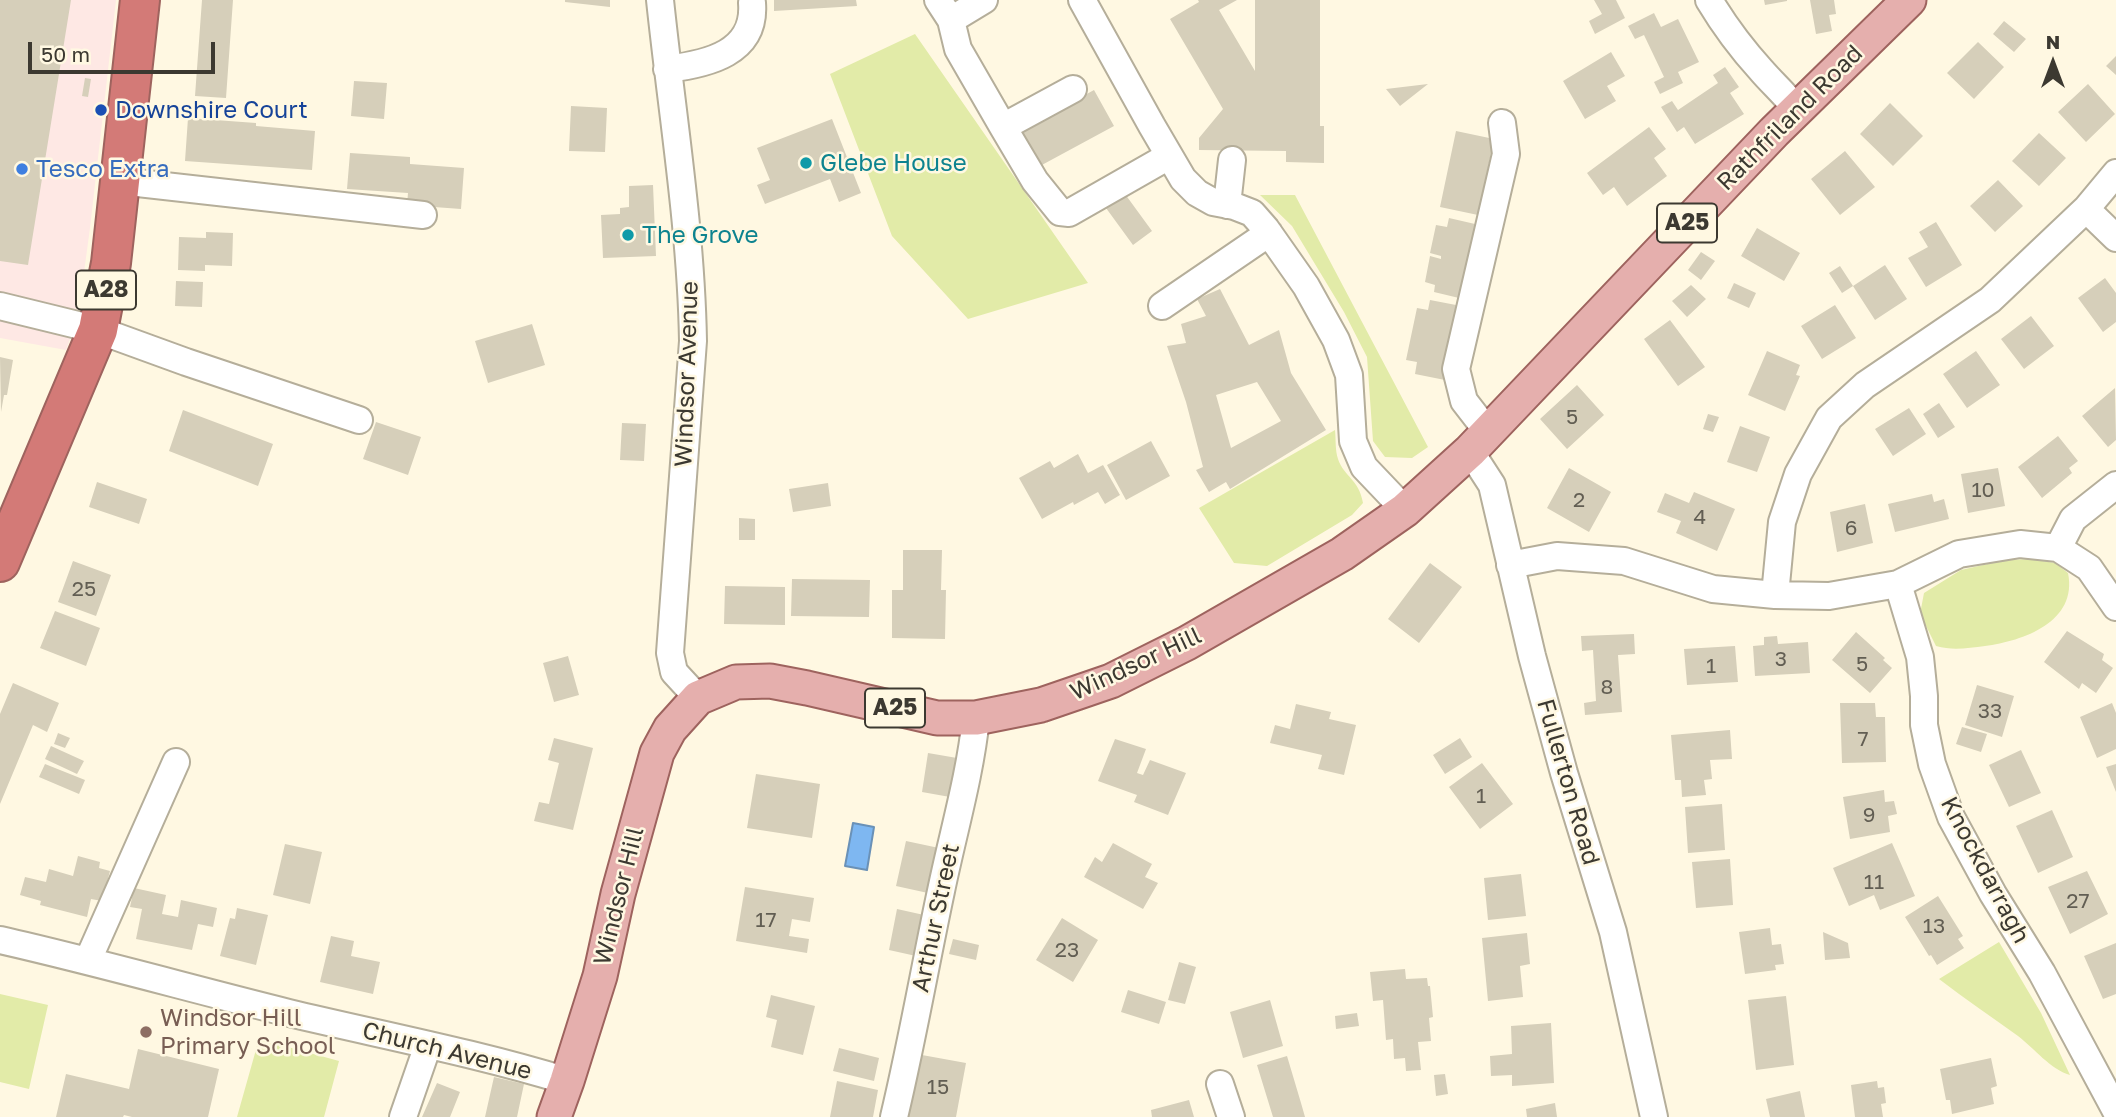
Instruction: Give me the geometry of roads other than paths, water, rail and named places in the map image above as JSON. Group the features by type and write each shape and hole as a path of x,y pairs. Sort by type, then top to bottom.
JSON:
{"highway":[{"name":"A28","path":"0,562 9,513 98,330 111,263 140,0"}],"main road":[{"name":"Rathfriland Road","path":"1479,442 1774,132 1909,0"},
{"name":"Windsor Hill","path":"554,1117 600,976 618,894 657,752 670,729 698,698 736,682 770,681 937,718 975,718 1041,705 1111,681 1187,643 1342,554 1405,510 1479,442"}],"street":[{"name":"Windsor Avenue","path":"660,0 680,159 692,292 693,341 670,653 674,672 698,698"},
{"path":"984,0 944,10 958,49 1035,181 1060,212 1069,213 1169,156"},
{"path":"1082,0 1183,178 1197,194 1252,214 1269,233 1306,286 1336,340 1349,375 1353,441 1364,467 1405,510"},
{"path":"1709,0 1725,25 1797,110"},
{"path":"667,69 714,60 736,47 748,31 753,18 752,3"},
{"path":"1003,127 1073,89"},
{"name":"Fullerton Road","path":"1502,123 1506,153 1456,369 1492,485 1564,773 1613,932 1654,1117"},
{"path":"1227,205 1232,160"},
{"path":"1775,595 1782,522 1798,474 1829,418 1866,384 1990,300 2086,209 2116,173"},
{"path":"120,181 424,215"},
{"path":"2086,209 2116,238"},
{"path":"1162,306 1269,233"},
{"path":"0,306 98,330 359,420"},
{"path":"2058,548 2073,519 2116,485"},
{"path":"1510,565 1557,556 1624,561 1713,589 1775,595 1829,596 1898,584 1959,554 2020,544 2058,548 2089,568 2116,607"},
{"name":"Knockdarragh","path":"1898,584 1920,657 1924,725 1932,764 1951,817 2114,1102"},
{"name":"Arthur Street","path":"894,1117 973,747 975,718"},
{"path":"89,960 176,762"},
{"name":"Church Avenue","path":"0,940 567,1081"},
{"path":"403,1117 428,1045"},
{"path":"1220,1084 1231,1117"}],"water":[{"path":"853,823 874,827 867,870 845,866"}],"place":[{"name":"Downshire Court","path":"101,110"},
{"name":"Glebe House","path":"806,163"},
{"name":"Tesco Extra","path":"22,169"},
{"name":"The Grove","path":"628,235"},
{"name":"Windsor Hill Primary School","path":"146,1032"}]}
